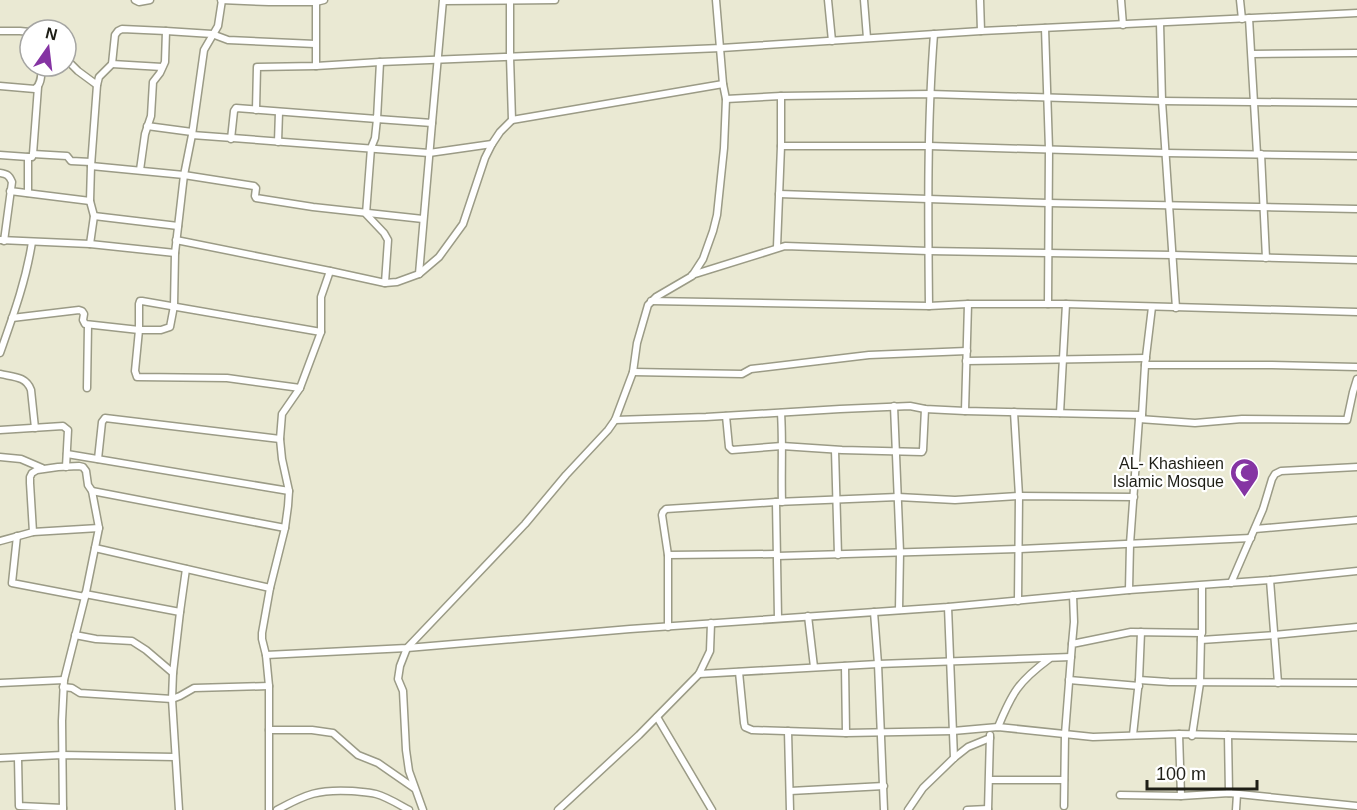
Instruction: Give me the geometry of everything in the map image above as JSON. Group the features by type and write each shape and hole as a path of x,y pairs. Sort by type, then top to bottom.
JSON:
{"street":[{"path":"135,0 139,2 150,0"},
{"path":"12,318 79,310 84,314 84,323 88,325 139,330 161,330 170,327 174,306 175,253 184,175 204,50 218,26 221,0 316,2 324,0"},
{"path":"419,274 444,0 555,0"},
{"path":"692,276 703,259 713,231 724,148 726,99 716,0"},
{"path":"828,0 832,41"},
{"path":"864,0 867,38"},
{"path":"980,0 981,31"},
{"path":"1120,0 1123,25"},
{"path":"1240,0 1246,18 1252,54 1266,258"},
{"path":"510,1 512,120"},
{"path":"315,66 316,2"},
{"path":"256,110 257,67 721,48 981,31 1357,13"},
{"path":"1160,23 1162,101 1176,308"},
{"path":"1045,28 1049,149 1048,304"},
{"path":"90,244 94,216 90,201 97,85 99,77 112,63 115,34 118,31 122,29 212,34 228,40 315,44"},
{"path":"0,31 18,30"},
{"path":"140,170 145,134 151,117 153,82 165,62 166,31"},
{"path":"929,306 928,198 930,94 934,34"},
{"path":"1252,54 1357,53"},
{"path":"380,62 377,119 375,138 371,148 366,214 388,240 385,283"},
{"path":"112,63 162,67"},
{"path":"78,71 97,85"},
{"path":"28,193 40,78"},
{"path":"176,240 385,283 397,282 419,274 439,257 464,224 485,158 500,132 512,120 723,84"},
{"path":"0,86 35,89 38,87"},
{"path":"726,99 930,94 1162,101 1357,103"},
{"path":"777,247 781,96"},
{"path":"231,139 236,108 432,123"},
{"path":"278,142 279,112"},
{"path":"147,126 231,139 429,153 492,144"},
{"path":"781,146 929,146 1357,156"},
{"path":"0,155 67,156 71,161 254,186 256,198 366,214 423,219"},
{"path":"0,173 10,176 12,182 2,241 90,244 175,253"},
{"path":"10,191 90,201"},
{"path":"779,194 1048,203 1357,208"},
{"path":"94,216 178,226"},
{"path":"0,353 29,263 32,242"},
{"path":"423,810 414,788 406,750 403,692 398,679 407,648 525,524 608,430 615,420 633,372 637,343 648,305 692,276 785,246 1357,260"},
{"path":"269,810 269,686 262,633 270,588 285,528 289,491 280,439 282,414 300,388 321,332 321,297 330,271"},
{"path":"300,388 227,378 138,377 135,371 140,301 321,332"},
{"path":"651,301 929,306 1066,304 1357,312"},
{"path":"964,411 968,304"},
{"path":"1060,413 1066,304"},
{"path":"1129,590 1130,543 1140,417 1152,307"},
{"path":"87,388 88,325"},
{"path":"633,372 742,374 751,369 869,355 967,351"},
{"path":"966,361 1146,361 1357,367"},
{"path":"0,374 20,378 29,384 35,428"},
{"path":"615,420 894,406 964,411 1140,417 1195,423 1242,419 1345,420 1348,418 1357,379"},
{"path":"894,406 900,552 899,610"},
{"path":"726,416 730,449 782,446 895,452 923,451 925,409"},
{"path":"1014,412 1019,496 1018,601"},
{"path":"778,618 776,555 782,446 781,413"},
{"path":"98,459 102,422 105,418 280,439"},
{"path":"0,430 66,427 68,430 66,467"},
{"path":"836,450 838,555"},
{"path":"67,454 289,491"},
{"path":"0,457 21,459 44,469"},
{"path":"18,758 19,807 63,809 63,687 99,528 92,491 83,467 44,469 32,473 30,477 33,532"},
{"path":"1231,583 1255,529 1275,474 1281,471 1357,467"},
{"path":"92,491 285,528"},
{"path":"668,627 668,555 662,515 664,510 898,497 955,500 1019,496 1134,497"},
{"path":"1255,529 1357,520"},
{"path":"0,541 33,532 99,528"},
{"path":"17,536 12,583 180,612"},
{"path":"668,555 884,554 1251,538"},
{"path":"95,548 270,588"},
{"path":"178,810 172,699 186,569"},
{"path":"266,655 407,648 711,623 948,607 1357,571"},
{"path":"1270,580 1278,683"},
{"path":"1192,736 1200,683 1202,585"},
{"path":"1064,806 1065,734 1074,622 1072,595"},
{"path":"948,607 954,758"},
{"path":"874,612 884,810"},
{"path":"808,616 814,667"},
{"path":"558,810 699,674 710,651 711,623"},
{"path":"1072,644 1141,632 1201,636 1274,635 1357,627"},
{"path":"1133,735 1139,683 1141,632"},
{"path":"75,635 132,641 173,673"},
{"path":"699,674 878,664 1071,657"},
{"path":"967,810 988,810 990,738 1020,684 1050,659"},
{"path":"844,666 846,733"},
{"path":"739,672 745,727 752,730 846,733 995,728 1093,736 1179,734 1357,738"},
{"path":"0,683 64,680"},
{"path":"1069,680 1139,683 1357,683"},
{"path":"63,687 72,688 80,693 172,699 194,688 269,686"},
{"path":"657,717 712,810"},
{"path":"269,730 312,730 333,733 358,755 378,764 414,788"},
{"path":"788,731 790,810"},
{"path":"1179,734 1181,796"},
{"path":"1228,735 1229,793"},
{"path":"908,810 923,788 954,758 968,747 990,738"},
{"path":"0,758 62,755 175,757"},
{"path":"990,780 1064,780"},
{"path":"790,791 884,786"},
{"path":"277,810 306,796 329,791 374,793 409,810"},
{"path":"1120,795 1181,796 1229,793 1357,806"},
{"path":"1236,810 1237,794"}],"place":[{"name":"AL- Khashieen Islamic Mosque","path":"1245,498"}]}
